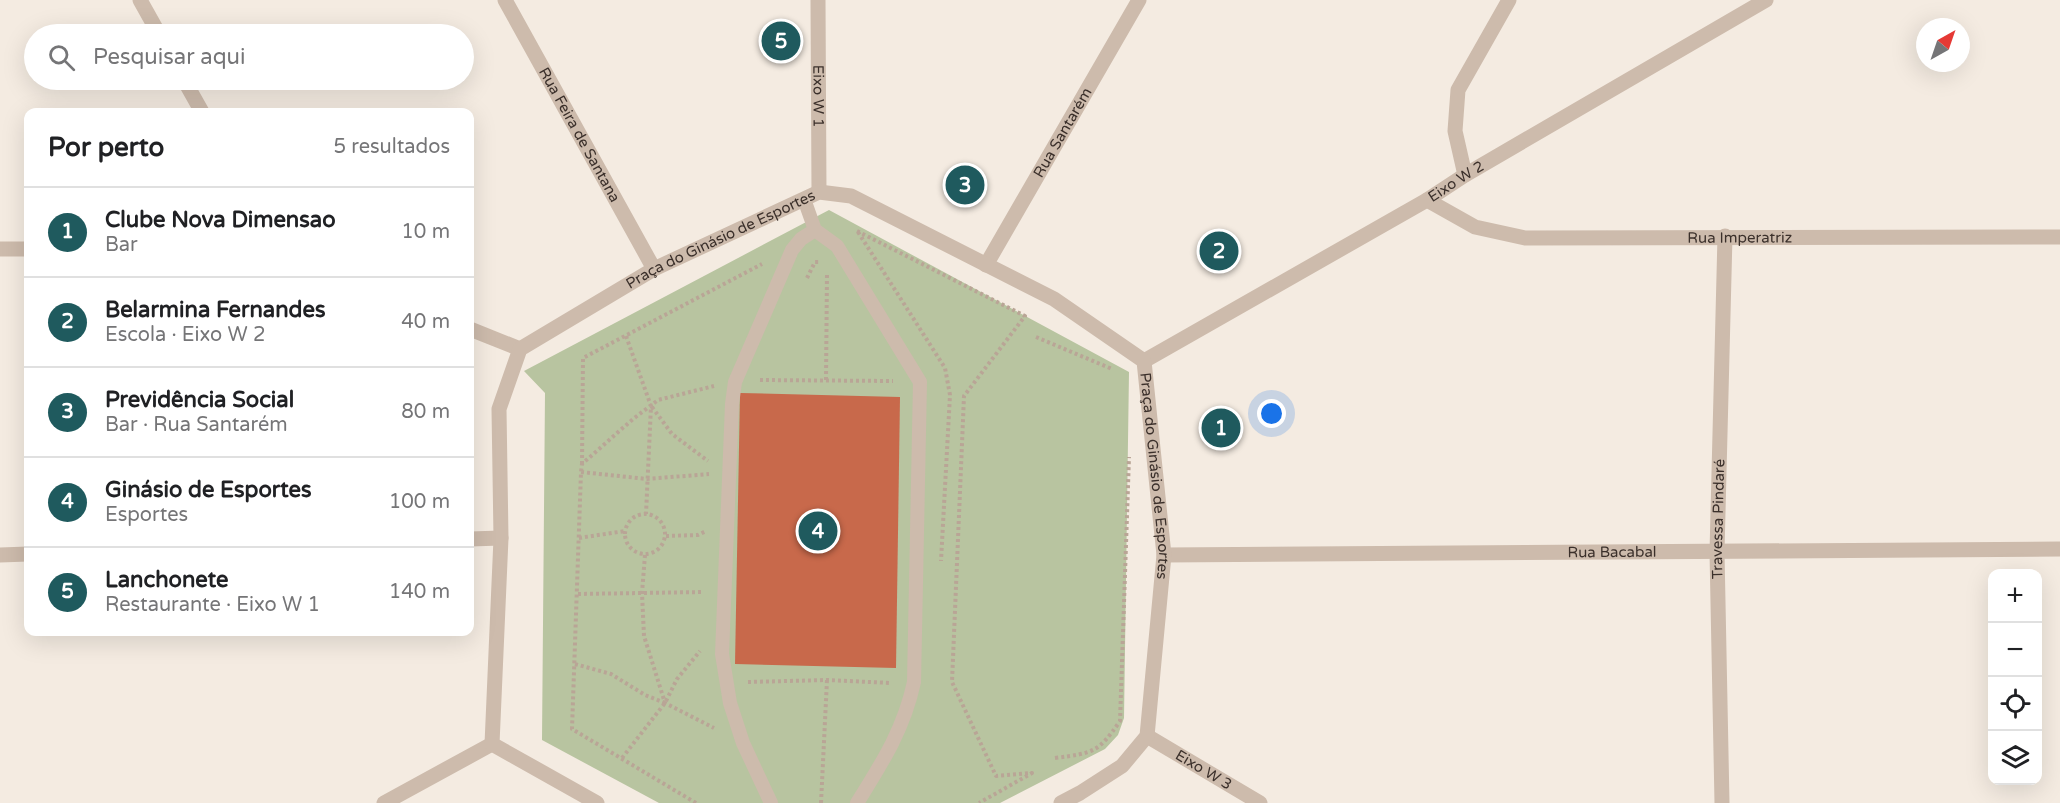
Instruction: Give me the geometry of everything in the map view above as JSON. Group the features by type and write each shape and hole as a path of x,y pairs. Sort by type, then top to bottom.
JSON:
{"street":[{"path":"140,0 153,24"},
{"name":"Rua Feira de Santana","path":"505,0 654,269"},
{"name":"Eixo W 1","path":"818,0 819,192"},
{"name":"Rua Santarém","path":"986,265 1140,0"},
{"path":"1465,175 1455,131 1458,90 1509,0"},
{"name":"Eixo W 2","path":"1144,361 1427,200 1465,175 1766,0"},
{"path":"190,90 200,108"},
{"name":"Praça do Ginásio de Esportes","path":"520,348 654,269 819,192 850,195 1054,299 1144,361 1164,555 1147,736"},
{"name":"Rua Imperatriz","path":"1427,200 1475,227 1525,238 2060,237"},
{"name":"Travessa Pindaré","path":"1722,803 1717,552 1725,236"},
{"path":"0,249 24,249"},
{"path":"474,331 520,348 499,409 501,538 492,744"},
{"path":"474,539 501,538"},
{"name":"Rua Bacabal","path":"1164,555 2060,549"},
{"path":"0,555 24,554"},
{"path":"1061,803 1122,766 1147,736"},
{"name":"Eixo W 3","path":"1147,736 1260,803"},
{"path":"384,803 492,744"},
{"path":"492,744 597,803"}],"lane":[{"path":"804,200 815,230 837,246 920,382 914,681 910,698 888,754 857,803"},
{"path":"771,803 743,743 730,703 722,654 732,416 735,382 792,250 801,239 815,230"}],"path":[{"path":"857,231 1025,316 964,396 952,682 996,776 1032,773 979,803"},
{"path":"696,803 572,729 582,464 583,358 772,259"},
{"path":"804,283 815,262 827,262 826,380"},
{"path":"626,336 651,406 672,434 716,466"},
{"path":"1036,337 1120,372"},
{"path":"762,369 757,380 920,382"},
{"path":"582,464 658,400 735,382"},
{"path":"646,514 651,406"},
{"path":"1055,758 1095,751 1106,742 1120,721 1129,448"},
{"path":"581,472 647,479 714,474"},
{"path":"646,514 657,518 662,523 666,536 664,543 656,552 645,555 629,547 625,531 628,523 635,516 646,514"},
{"path":"666,536 698,535 714,526"},
{"path":"579,538 625,531"},
{"path":"645,555 642,593 644,636 665,703"},
{"path":"578,594 708,592"},
{"path":"622,758 665,703 678,679 699,654 703,644"},
{"path":"575,664 611,674 645,695 718,730"},
{"path":"727,680 900,683 914,681"},
{"path":"821,803 827,680"}],"green space":[{"path":"829,210 1129,372 1124,718 1118,735 1105,749 1000,803 659,803 542,740 545,393 524,371"}],"building":[{"path":"740,393 900,397 896,668 735,664"}],"place":[{"name":"Lanchonete","path":"781,41"},
{"name":"Previdência Social","path":"965,185"},
{"name":"Belarmina Fernandes","path":"1219,251"},
{"name":"Clube Nova Dimensao","path":"1221,428"},
{"name":"Ginásio de Esportes","path":"818,531"}]}
